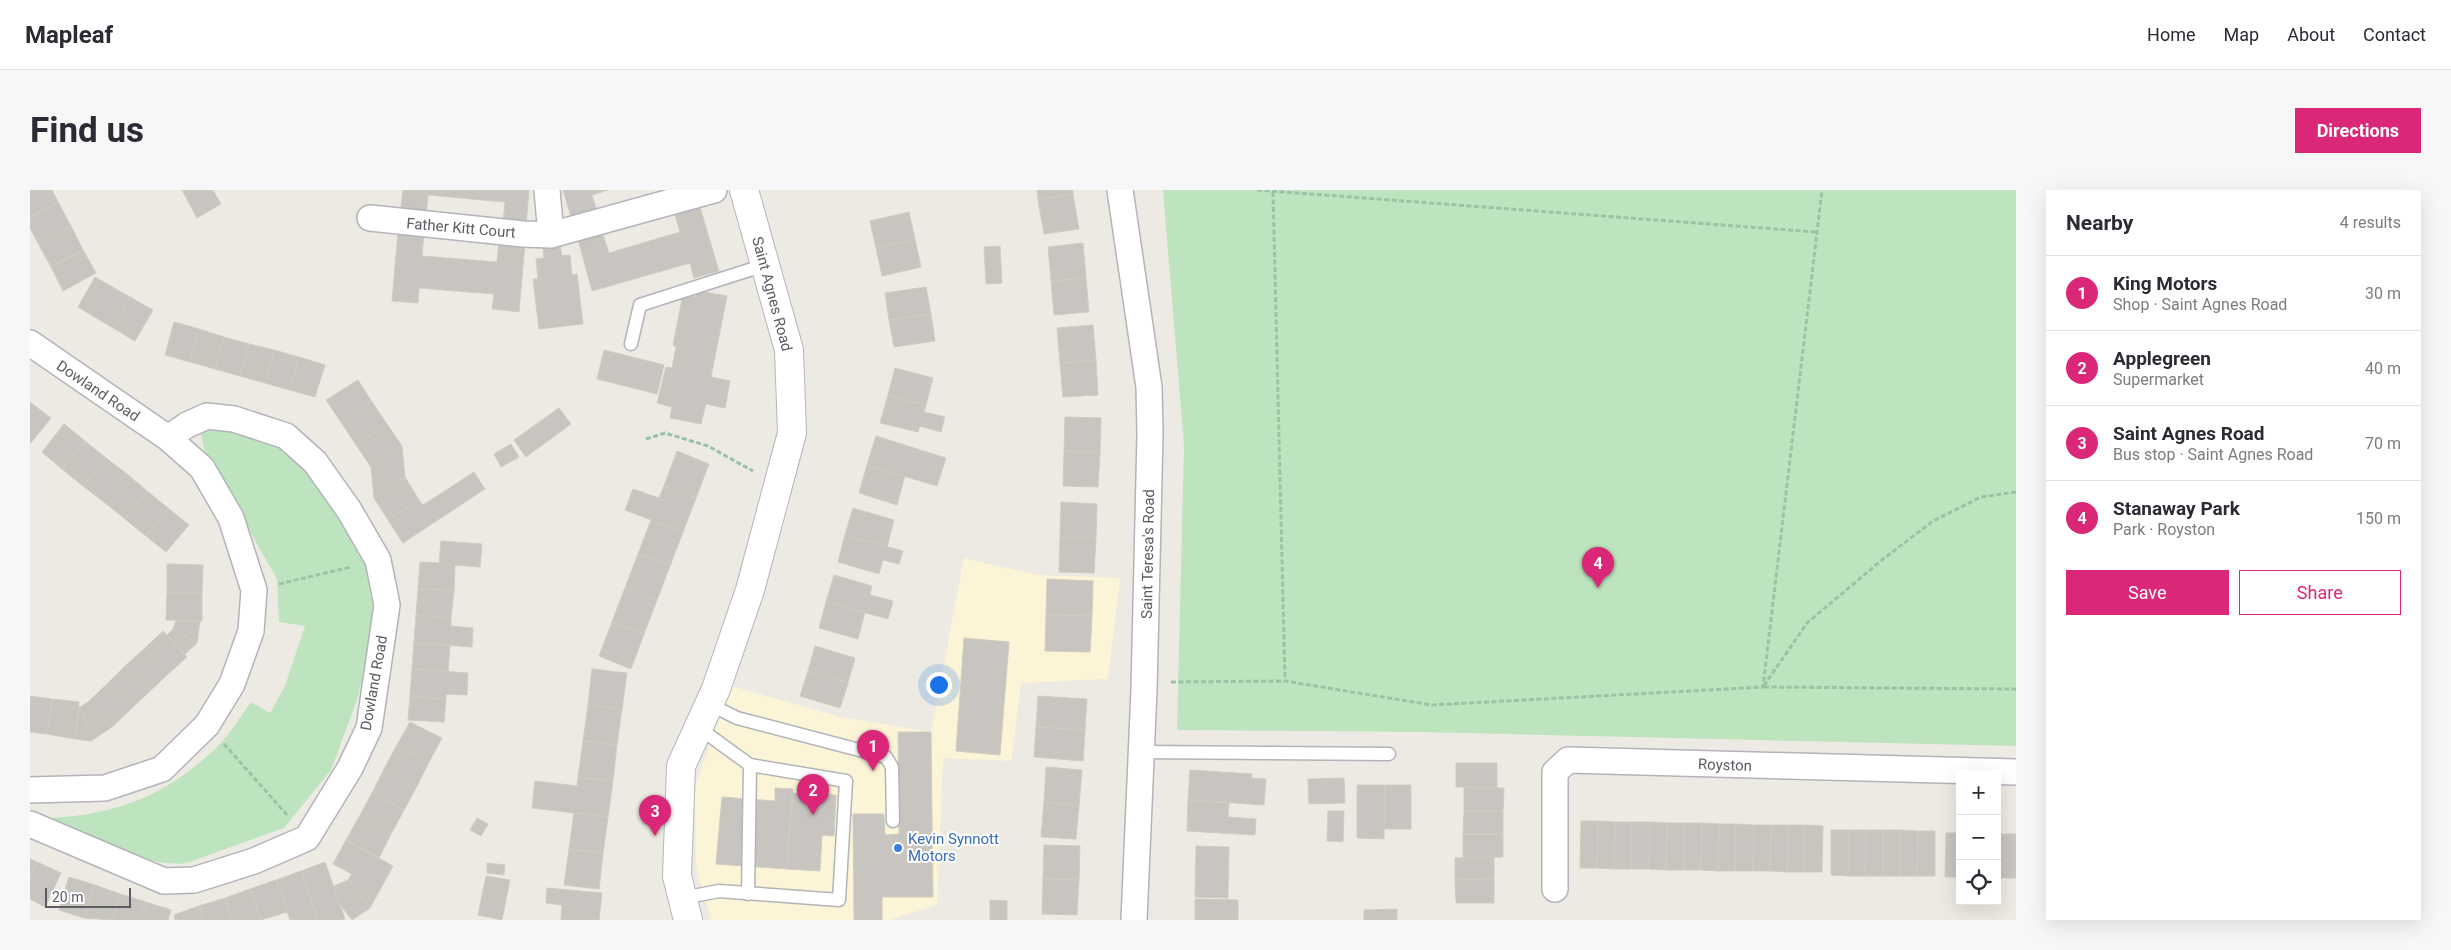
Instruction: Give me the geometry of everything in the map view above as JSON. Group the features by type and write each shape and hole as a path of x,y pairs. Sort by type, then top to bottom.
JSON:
{"street":[{"path":"547,190 551,235"},
{"name":"Father Kitt Court","path":"370,218 503,232 551,235 714,190"},
{"name":"Saint Agnes Road","path":"685,909 677,876 681,766 704,716 750,590 792,433 790,350 744,190"},
{"name":"Saint Teresa's Road","path":"1120,190 1149,387 1150,434 1134,920"},
{"name":"Dowland Road","path":"30,343 168,438 202,468 232,518 254,590 251,631 232,684 207,725 162,769 105,788 30,790"},
{"name":"Dowland Road","path":"168,438 187,425 207,416 234,419 286,436 315,462 349,510 378,560 387,605 369,728 350,768 307,838"},
{"name":"Royston","path":"1554,888 1555,772 1568,760 2016,772"},
{"path":"30,824 164,881 194,880 254,862 307,838"}],"lane":[{"path":"631,344 640,305 765,264"},
{"path":"685,909 719,891 839,900 846,781 750,765 704,716"},
{"path":"704,716 737,718 886,757 892,767 893,821"},
{"path":"1141,752 1388,754"},
{"path":"748,894 750,765"}],"path":[{"path":"1257,190 1816,232"},
{"path":"1763,687 1822,190"},
{"path":"1272,192 1285,681"},
{"path":"646,439 665,433 708,446 759,474"},
{"path":"1763,687 1807,623 1882,560 1933,521 1981,497 2016,492"},
{"path":"254,590 378,560"},
{"path":"1165,682 1285,681 1432,705 1763,687 2016,689"},
{"path":"207,725 307,838"}],"shaded area":[{"path":"964,558 1038,575 1120,578 1108,679 1021,683 1011,761 943,758 937,905 889,920 711,920 696,867 695,786 731,686 841,717 931,732"}],"green space":[{"path":"1163,190 2016,190 2016,746 1423,732 1177,730 1184,446"},
{"path":"228,429 295,452 358,545 369,572 373,601 369,648 358,697 331,770 284,828 187,863 154,861 115,849 45,818 94,813 116,808 158,791 197,765 216,748 251,702 270,713 285,686 305,626 279,622 277,579 205,452 200,431"}],"building":[{"path":"30,190 52,190 58,202 30,217"},
{"path":"182,190 213,190 221,204 197,218"},
{"path":"403,190 529,190 526,226 503,224 505,202 428,195 426,217 400,215"},
{"path":"563,190 608,190 592,195 598,215 573,223"},
{"path":"1037,190 1073,190 1073,194 1038,200"},
{"path":"1073,194 1079,229 1044,234 1038,200"},
{"path":"58,202 71,226 38,243 30,228 30,217"},
{"path":"699,204 719,271 694,278 690,263 592,291 578,239 602,232 609,253 680,232 674,211"},
{"path":"909,212 915,239 876,248 870,221"},
{"path":"71,226 83,250 51,267 38,243"},
{"path":"398,232 424,234 422,256 497,262 499,241 525,243 519,312 492,309 494,294 419,288 418,303 392,301"},
{"path":"915,239 921,267 882,276 876,248"},
{"path":"1083,243 1086,278 1051,281 1048,247"},
{"path":"560,245 562,256 570,255 572,275 577,274 583,324 539,329 533,279 538,279 536,259 544,258 543,247"},
{"path":"1000,246 1002,283 986,284 984,247"},
{"path":"83,250 96,273 63,291 51,267"},
{"path":"95,277 130,297 113,328 78,307"},
{"path":"1086,278 1089,312 1054,315 1051,281"},
{"path":"926,287 931,314 889,320 885,293"},
{"path":"698,291 727,296 711,377 730,381 725,408 706,404 701,424 670,418 672,407 657,403 666,367 672,368 676,347 673,345 683,294 695,297"},
{"path":"130,297 153,310 135,341 113,328"},
{"path":"931,314 935,341 894,347 889,320"},
{"path":"174,322 199,329 190,362 165,355"},
{"path":"1093,325 1096,360 1060,363 1057,328"},
{"path":"199,329 224,337 215,369 190,362"},
{"path":"224,337 249,344 240,376 215,369"},
{"path":"249,344 274,350 265,383 240,376"},
{"path":"274,350 299,357 290,390 265,383"},
{"path":"604,350 664,365 657,394 597,379"},
{"path":"299,357 325,365 315,397 290,390"},
{"path":"1096,360 1098,395 1063,397 1060,363"},
{"path":"895,368 933,378 926,405 888,395"},
{"path":"358,380 372,402 341,422 326,400"},
{"path":"888,395 926,405 924,412 945,417 941,432 920,426 918,432 880,423"},
{"path":"30,402 51,418 30,444"},
{"path":"372,402 387,424 356,445 341,422"},
{"path":"559,408 571,424 526,457 514,440"},
{"path":"1065,417 1101,418 1100,452 1064,451"},
{"path":"64,424 85,441 62,469 42,452"},
{"path":"387,424 402,446 371,467 356,445"},
{"path":"876,436 946,458 937,486 867,465"},
{"path":"85,441 106,458 83,486 62,469"},
{"path":"511,444 519,457 501,467 494,454"},
{"path":"402,446 405,477 374,498 371,467"},
{"path":"677,451 709,464 696,498 664,486"},
{"path":"1064,451 1100,452 1098,487 1063,486"},
{"path":"106,458 127,474 104,502 83,486"},
{"path":"867,465 905,476 897,505 859,493"},
{"path":"474,472 485,489 403,543 388,520 419,500 423,505"},
{"path":"127,474 147,491 125,519 104,502"},
{"path":"405,477 419,500 388,520 374,498"},
{"path":"664,486 696,498 683,532 625,510 633,489 659,498"},
{"path":"147,491 168,508 146,536 125,519"},
{"path":"1061,502 1097,504 1096,538 1060,537"},
{"path":"168,508 189,525 166,552 146,536"},
{"path":"853,508 894,520 887,547 845,535"},
{"path":"651,520 683,532 670,566 638,554"},
{"path":"845,535 903,551 899,564 883,560 879,574 838,562"},
{"path":"1060,537 1096,538 1094,573 1059,572"},
{"path":"441,541 482,544 480,567 455,565 454,591 418,589 420,562 439,563"},
{"path":"638,554 670,566 657,600 625,588"},
{"path":"167,564 203,565 202,593 167,593"},
{"path":"834,575 872,586 870,595 893,601 888,619 826,602"},
{"path":"1047,579 1093,581 1092,616 1046,615"},
{"path":"625,588 657,600 644,634 612,622"},
{"path":"418,589 454,591 451,618 416,615"},
{"path":"167,593 202,593 202,621 166,620"},
{"path":"826,602 865,612 858,639 819,628"},
{"path":"416,615 451,618 451,626 473,628 472,647 414,643"},
{"path":"1046,615 1092,616 1090,652 1045,651"},
{"path":"176,621 200,621 197,643 173,629"},
{"path":"612,622 644,634 631,669 599,656"},
{"path":"173,629 197,643 185,654 167,635"},
{"path":"163,631 187,657 168,674 144,649"},
{"path":"964,638 1009,642 1000,755 956,751"},
{"path":"414,643 450,645 448,672 412,669"},
{"path":"815,646 855,658 848,683 808,671"},
{"path":"144,649 168,674 149,692 125,666"},
{"path":"125,666 149,692 131,709 107,684"},
{"path":"412,669 468,673 467,695 446,694 446,699 410,696"},
{"path":"592,669 627,673 622,709 588,705"},
{"path":"808,671 848,683 840,708 800,696"},
{"path":"107,684 131,709 112,727 88,702"},
{"path":"30,696 52,699 47,734 30,732"},
{"path":"410,696 446,699 444,722 408,720"},
{"path":"1038,696 1087,699 1085,730 1036,727"},
{"path":"52,699 79,702 75,739 47,734"},
{"path":"88,702 112,727 91,741 80,707"},
{"path":"588,705 622,709 617,745 583,741"},
{"path":"80,707 91,741 75,739"},
{"path":"410,722 442,738 429,762 397,745"},
{"path":"1036,727 1085,730 1083,761 1034,757"},
{"path":"898,732 931,732 933,897 882,897 882,920 854,920 853,814 884,814 885,835 899,834"},
{"path":"583,741 617,745 613,781 578,777"},
{"path":"397,745 429,762 417,786 384,769"},
{"path":"1456,763 1497,763 1497,788 1456,787"},
{"path":"1046,767 1082,770 1079,805 1044,802"},
{"path":"384,769 417,786 404,810 372,793"},
{"path":"1190,770 1252,774 1251,778 1266,779 1264,805 1188,800"},
{"path":"578,777 613,781 608,817 532,808 535,781 577,786"},
{"path":"1344,778 1345,803 1309,804 1308,779"},
{"path":"1357,785 1385,785 1384,839 1357,838"},
{"path":"1385,785 1411,785 1411,829 1384,829"},
{"path":"1464,787 1504,788 1503,811 1464,811"},
{"path":"775,788 793,789 787,869 716,864 722,797 775,801"},
{"path":"372,793 404,810 391,834 359,817"},
{"path":"792,793 836,795 834,836 822,835 820,871 787,869"},
{"path":"1188,800 1229,803 1228,817 1256,819 1255,835 1187,831"},
{"path":"1044,802 1079,805 1076,839 1041,837"},
{"path":"1328,811 1344,811 1343,842 1327,841"},
{"path":"1464,811 1503,811 1503,834 1463,834"},
{"path":"574,813 608,817 603,853 569,849"},
{"path":"359,817 391,834 379,858 346,840"},
{"path":"477,818 488,824 481,836 470,830"},
{"path":"1581,821 1598,821 1597,868 1580,868"},
{"path":"1598,821 1615,822 1614,869 1597,868"},
{"path":"1615,822 1632,822 1631,869 1614,869"},
{"path":"1632,822 1650,822 1649,869 1631,869"},
{"path":"1650,822 1667,823 1666,870 1649,869"},
{"path":"1667,823 1684,823 1683,870 1666,870"},
{"path":"1684,823 1702,823 1701,870 1683,870"},
{"path":"1702,823 1719,824 1718,871 1701,870"},
{"path":"1719,824 1736,824 1735,871 1718,871"},
{"path":"1736,824 1754,825 1753,871 1735,871"},
{"path":"1754,825 1771,825 1770,871 1753,871"},
{"path":"1771,825 1788,825 1787,872 1770,871"},
{"path":"1788,825 1805,825 1804,872 1787,872"},
{"path":"1805,825 1823,826 1822,872 1804,872"},
{"path":"1831,830 1849,830 1848,876 1831,875"},
{"path":"1849,830 1866,830 1865,876 1848,876"},
{"path":"1866,830 1883,830 1883,876 1865,876"},
{"path":"1883,830 1900,830 1900,876 1883,876"},
{"path":"1900,830 1918,831 1917,876 1900,876"},
{"path":"1918,831 1935,831 1935,876 1917,876"},
{"path":"1946,833 1956,833 1956,877 1945,877"},
{"path":"1463,834 1503,834 1503,857 1463,858"},
{"path":"2001,834 2014,834 2013,878 2001,878"},
{"path":"2014,834 2016,834 2016,878 2013,878"},
{"path":"346,840 393,866 370,908 348,880 352,874 333,864"},
{"path":"1044,845 1080,846 1079,880 1043,879"},
{"path":"1196,846 1229,847 1228,898 1195,897"},
{"path":"569,849 603,853 599,889 564,885"},
{"path":"1494,857 1494,879 1455,880 1455,858"},
{"path":"30,859 37,862 30,877"},
{"path":"37,862 61,873 45,907 30,899 30,877"},
{"path":"325,862 345,919 318,920 301,871"},
{"path":"487,863 505,865 504,875 487,873"},
{"path":"301,871 318,920 290,920 276,880"},
{"path":"486,876 510,880 502,920 478,915"},
{"path":"69,877 95,885 84,918 59,910"},
{"path":"1043,879 1079,880 1077,915 1042,914"},
{"path":"1494,879 1494,903 1456,903 1455,880"},
{"path":"276,880 287,912 261,920 250,889"},
{"path":"348,880 370,908 352,920 340,905 334,886"},
{"path":"95,885 120,894 112,920 84,918"},
{"path":"547,888 602,893 599,920 561,920 562,905 546,903"},
{"path":"250,889 261,920 232,920 225,898"},
{"path":"120,894 146,902 140,920 112,920"},
{"path":"225,898 232,920 204,920 199,906"},
{"path":"1195,899 1238,900 1238,920 1195,920"},
{"path":"990,900 1007,901 1007,920 990,920"},
{"path":"146,902 171,910 168,920 140,920"},
{"path":"199,906 204,920 175,920 174,915"},
{"path":"1397,909 1397,920 1364,920 1364,910"}],"place":[{"name":"Stanaway Park","path":"1598,588"},
{"name":"King Motors","path":"873,771"},
{"name":"Applegreen","path":"813,815"},
{"name":"Saint Agnes Road","path":"655,836"},
{"name":"Kevin Synnott Motors","path":"898,848"}]}
